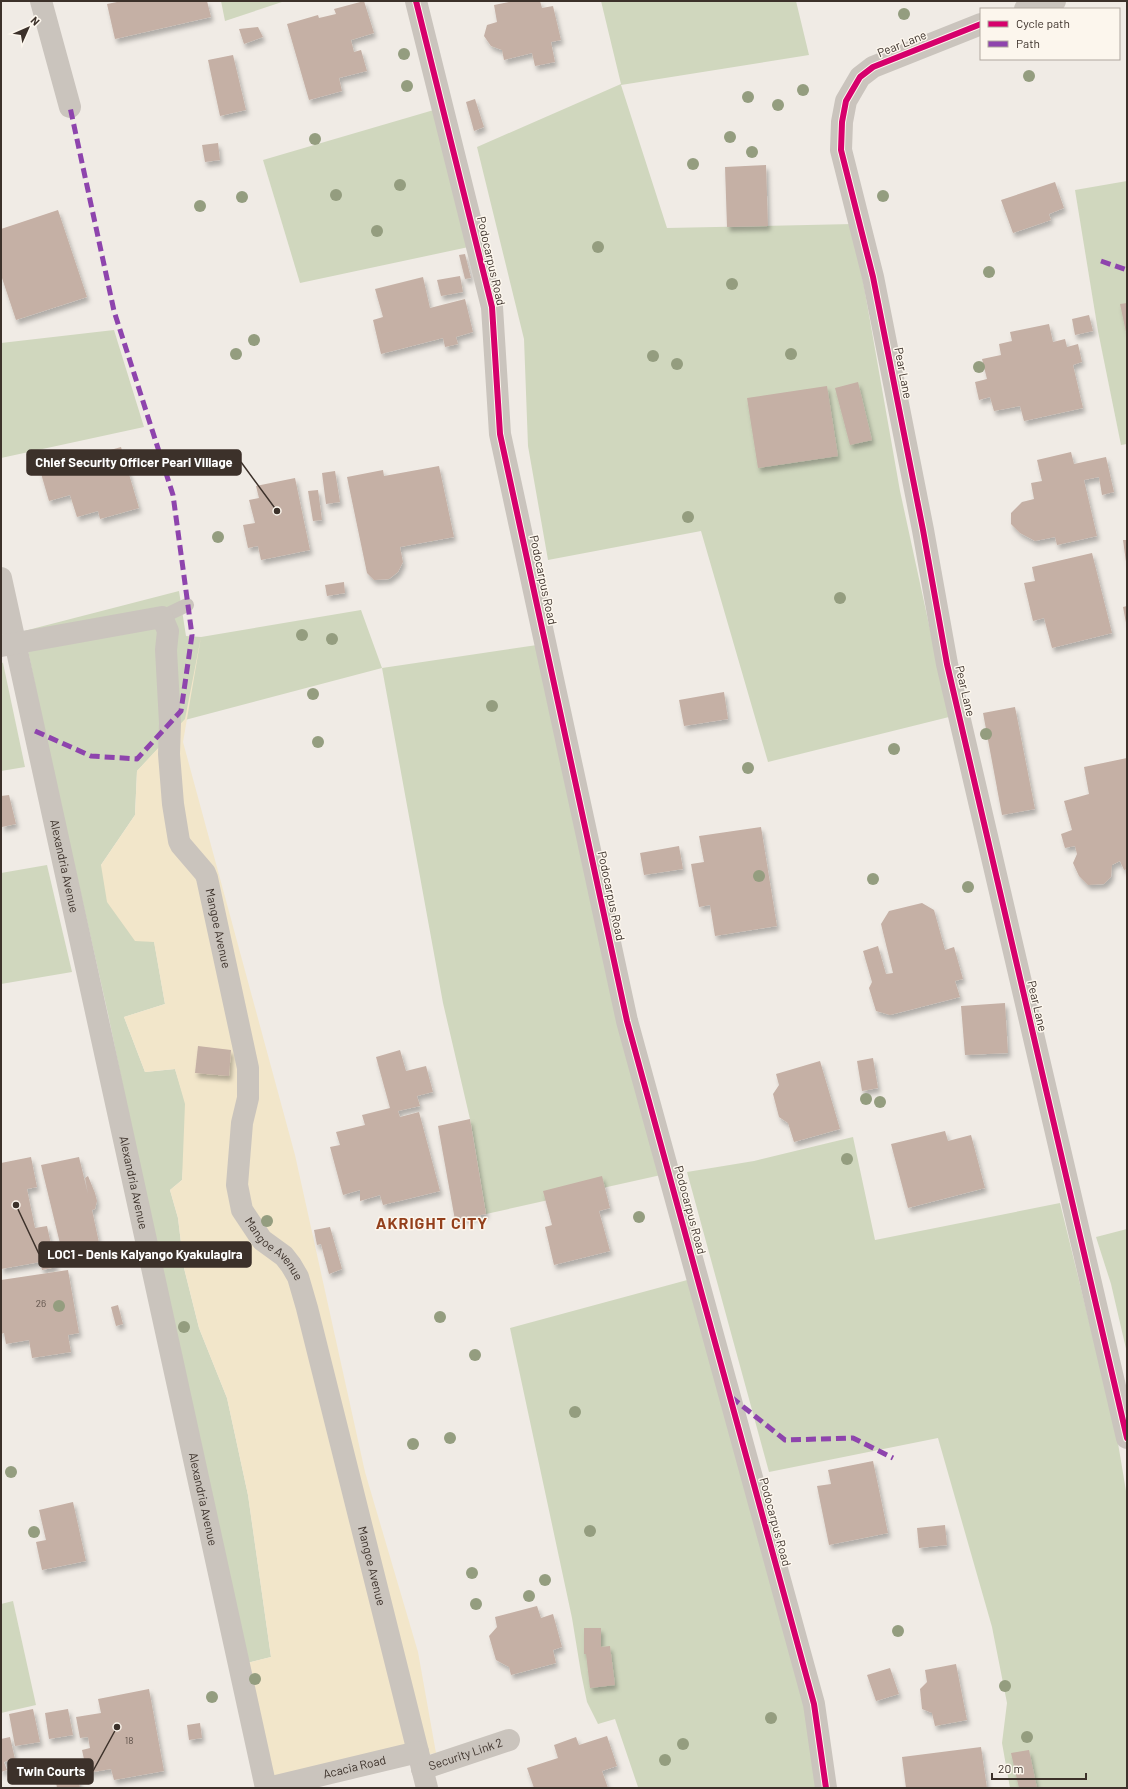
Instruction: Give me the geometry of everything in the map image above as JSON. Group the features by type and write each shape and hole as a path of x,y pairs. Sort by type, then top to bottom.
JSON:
{"street":[{"path":"40,1 70,107"},
{"name":"Podocarpus Road","path":"416,1 492,307 500,434 627,1021 814,1704 826,1788"},
{"path":"1029,8 1055,1"},
{"name":"Pear Lane","path":"980,24 873,67 860,77 846,102 842,122 841,150 873,277 923,530 947,664 1127,1438"},
{"name":"Alexandria Avenue","path":"1,578 9,644 267,1788"},
{"path":"9,644 162,617"},
{"name":"Mangoe Avenue","path":"162,617 168,631 166,650 170,723 169,754 173,804 179,841 205,873 207,878 248,1068 248,1098 242,1123 241,1151 237,1185 242,1210 262,1240 284,1256 298,1277 422,1770"},
{"name":"Security Link 2","path":"422,1770 509,1740"},
{"name":"Acacia Road","path":"267,1788 422,1770"}],"lane":[{"path":"162,617 187,605"}],"green space":[{"path":"221,1 285,1 225,21"},
{"path":"601,1 796,1 809,55 621,85 667,228 853,224 900,491 949,717 768,762 701,531 548,560 528,446 524,339 477,147 621,84"},
{"path":"444,107 478,245 300,283 263,160"},
{"path":"1127,181 1127,444 1121,445 1098,331 1075,190"},
{"path":"114,330 144,427 1,458 1,343"},
{"path":"179,591 186,636 201,637 361,610 382,668 185,720 137,771 135,815 101,865 154,941 165,1004 124,1017 145,1072 175,1069 188,1111 182,1180 170,1190 178,1218 184,1268 199,1328 227,1398 248,1495 271,1657 247,1663 146,1198 108,1014 47,743 24,631"},
{"path":"537,645 661,1175 486,1214 470,1119 443,1003 382,668"},
{"path":"1,662 3,663 25,767 1,771"},
{"path":"47,865 72,972 1,984 1,873"},
{"path":"853,1137 875,1240 1060,1203 1116,1431 1127,1497 1127,1788 1010,1788 1002,1743 1007,1703 992,1627 938,1438 769,1472 687,1172 754,1161"},
{"path":"1127,1229 1127,1353 1111,1284 1096,1237"},
{"path":"691,1279 805,1664 821,1788 635,1788 638,1787 615,1719 598,1724 587,1702 572,1618 510,1328"},
{"path":"13,1601 36,1705 1,1713 1,1604"}],"sand":[{"path":"201,637 183,742 295,1155 365,1472 418,1652 436,1753 273,1781 247,1663 271,1657 248,1495 227,1398 199,1328 184,1268 178,1218 170,1190 182,1180 185,1104 175,1069 145,1072 124,1017 165,1004 154,942 135,941 107,902 101,865 135,815 137,771 185,719"}],"building":[{"path":"122,1 207,1 211,17 115,39 107,4"},
{"path":"364,1 374,33 351,40 354,52 361,50 367,71 339,78 342,91 309,100 287,24 318,15 319,18 336,14 334,9"},
{"path":"514,1 540,1 542,8 553,6 561,40 551,42 555,62 535,66 532,53 504,60 502,50 491,46 484,36 487,25 497,22 494,5"},
{"path":"258,27 263,37 244,44 239,29"},
{"path":"233,55 246,110 220,116 208,60"},
{"path":"475,99 484,127 474,131 466,102"},
{"path":"218,143 220,160 205,162 202,145"},
{"path":"766,165 768,226 727,227 725,167"},
{"path":"1055,182 1064,208 1049,214 1051,220 1013,233 1001,200"},
{"path":"58,210 87,297 16,320 1,275 1,229"},
{"path":"465,254 471,278 465,279 459,255"},
{"path":"460,276 463,292 441,296 437,280"},
{"path":"423,277 430,308 465,299 473,332 456,337 458,344 445,347 443,338 381,354 373,320 383,317 375,289"},
{"path":"1127,303 1127,332 1126,332 1120,304"},
{"path":"1089,315 1093,331 1075,335 1072,319"},
{"path":"1049,324 1053,342 1065,339 1067,347 1078,344 1082,362 1073,365 1083,408 1024,421 1020,406 994,411 990,397 979,400 975,382 987,379 982,359 1001,355 999,344 1012,341 1010,332"},
{"path":"858,382 872,440 850,445 835,388"},
{"path":"827,386 838,456 758,468 747,398"},
{"path":"121,447 139,508 100,519 98,511 77,517 70,495 49,501 40,470"},
{"path":"1071,452 1074,464 1106,457 1114,492 1102,495 1099,477 1084,480 1097,536 1057,545 1055,537 1035,541 1020,533 1011,524 1011,513 1022,502 1034,499 1031,483 1042,481 1037,460"},
{"path":"439,466 454,537 400,547 403,562 398,572 389,579 374,580 367,573 347,477 383,470 384,476"},
{"path":"335,471 340,502 326,504 322,473"},
{"path":"295,478 310,550 261,560 258,546 248,548 243,525 255,523 249,500 259,498 256,486"},
{"path":"318,490 322,520 313,521 308,491"},
{"path":"1123,540 1127,540 1127,562 1126,562"},
{"path":"1092,553 1112,633 1052,648 1044,618 1033,621 1024,583 1035,581 1032,567"},
{"path":"344,582 345,593 327,596 325,585"},
{"path":"1127,606 1127,623 1126,623 1123,607"},
{"path":"724,692 728,719 684,726 679,700"},
{"path":"1015,707 1035,809 1002,815 983,713"},
{"path":"1127,758 1127,869 1124,870 1120,861 1112,865 1111,877 1104,884 1088,885 1079,876 1073,863 1077,854 1075,846 1065,848 1061,834 1072,830 1064,801 1089,794 1084,767"},
{"path":"9,795 16,824 2,827 1,796"},
{"path":"761,827 777,926 715,936 710,905 699,907 691,864 704,862 699,836"},
{"path":"679,846 683,869 644,875 640,853"},
{"path":"922,903 934,910 945,950 954,947 963,979 955,981 960,997 890,1015 876,1011 869,988 872,982 863,951 878,946 886,974 893,973 881,924 889,911"},
{"path":"1005,1003 1008,1053 965,1055 961,1006"},
{"path":"198,1046 231,1050 229,1076 195,1073"},
{"path":"400,1050 406,1071 426,1066 433,1092 417,1096 420,1106 398,1111 400,1117 419,1112 440,1191 383,1205 380,1195 360,1201 360,1190 343,1195 330,1147 340,1145 336,1132 365,1125 362,1115 390,1108 376,1057"},
{"path":"873,1058 878,1088 862,1091 857,1061"},
{"path":"820,1061 840,1129 794,1142 788,1123 779,1117 773,1094 779,1085 776,1074"},
{"path":"470,1119 486,1214 455,1220 438,1126"},
{"path":"945,1131 948,1141 971,1135 985,1188 908,1208 891,1144"},
{"path":"31,1157 37,1187 27,1189 35,1228 47,1226 56,1267 42,1270 40,1262 1,1269 1,1163"},
{"path":"79,1157 88,1194 85,1178 88,1176 97,1201 95,1209 92,1210 101,1252 64,1260 41,1165"},
{"path":"602,1176 610,1208 599,1211 610,1251 554,1265 545,1227 552,1225 543,1191"},
{"path":"330,1227 342,1269 329,1274 321,1244 317,1245 314,1230"},
{"path":"68,1270 79,1333 68,1335 71,1352 32,1358 29,1340 6,1344 4,1333 1,1334 1,1280"},
{"path":"118,1305 123,1324 116,1326 111,1307"},
{"path":"873,1461 888,1533 829,1545 817,1486 831,1484 828,1470"},
{"path":"73,1502 86,1561 42,1570 36,1542 46,1540 39,1510"},
{"path":"945,1525 947,1545 919,1548 917,1528"},
{"path":"537,1606 541,1618 553,1614 562,1647 553,1650 556,1663 511,1675 509,1667 496,1660 489,1636 497,1627 495,1617"},
{"path":"584,1628 601,1628 601,1647 610,1646 615,1685 590,1688 586,1654 584,1654"},
{"path":"956,1664 967,1720 935,1726 932,1713 922,1709 920,1689 927,1682 925,1670"},
{"path":"890,1668 899,1694 876,1701 867,1675"},
{"path":"149,1689 164,1771 114,1780 111,1769 87,1773 82,1750 90,1748 88,1737 80,1738 76,1717 101,1713 98,1699"},
{"path":"33,1709 40,1742 15,1746 9,1714"},
{"path":"68,1709 73,1735 49,1739 45,1713"},
{"path":"200,1723 202,1738 189,1740 187,1725"},
{"path":"607,1736 617,1766 602,1771 608,1788 534,1788 527,1768 558,1758 554,1745 576,1737 579,1745"},
{"path":"10,1737 15,1759 4,1762 7,1770 1,1772 1,1739"},
{"path":"981,1747 987,1788 906,1788 902,1757"},
{"path":"1029,1750 1037,1788 1019,1788 1011,1753"},
{"path":"76,1766 80,1788 57,1788 54,1770"}],"marked path":[{"path":"35,731 91,756 137,759 181,711 192,635 173,495 114,311 70,107"},
{"path":"1101,261 1127,270"},
{"path":"731,1397 785,1440 853,1438 893,1458"}],"cycle path":[{"path":"416,1 492,307 500,434 627,1021 814,1704 826,1788"},
{"path":"980,24 873,67 860,77 846,101 842,122 841,150 873,277 923,530 947,664 1127,1438"}],"place":[{"name":"Chief Security Officer Pearl Village","path":"277,511"},
{"name":"LOC1 - Denis Kalyango Kyakulagira","path":"16,1205"},
{"name":"Twin Courts","path":"117,1727"}],"district":[{"name":"AKRIGHT CITY","path":"432,1223"}]}
